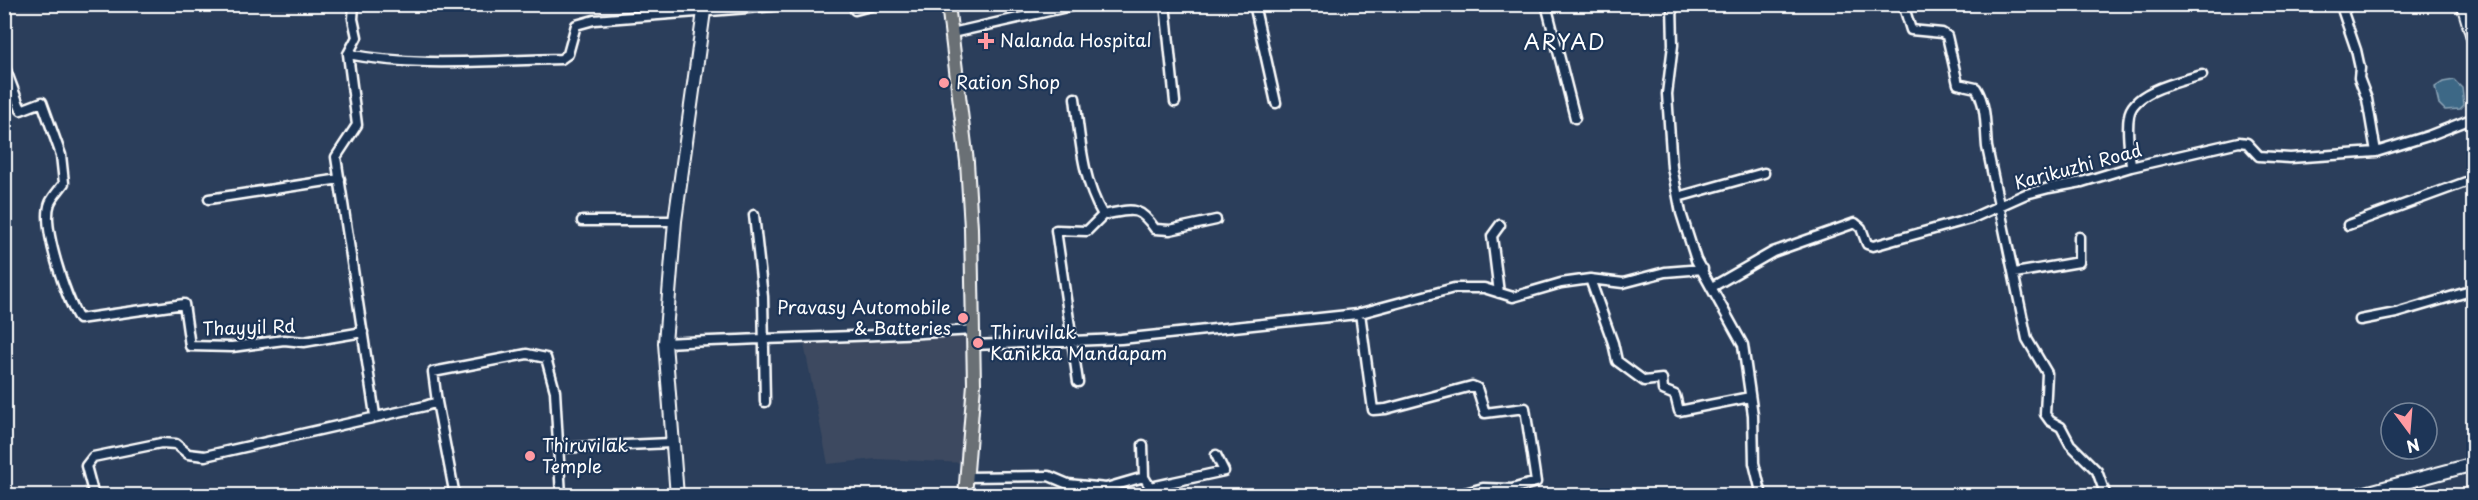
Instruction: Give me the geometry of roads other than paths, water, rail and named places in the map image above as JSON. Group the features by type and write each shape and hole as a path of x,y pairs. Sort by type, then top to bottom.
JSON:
{"main road":[{"path":"948,4 967,162 973,330 974,384 965,495"},
{"path":"2463,4 2474,41"},
{"path":"677,495 671,443 665,343 675,221 705,7"},
{"path":"2354,495 2474,464"}],"street":[{"path":"354,4 353,19 357,38 348,54 357,125 336,157 375,416"},
{"path":"855,10 878,4"},
{"path":"952,33 1080,4"},
{"path":"1165,4 1175,102"},
{"path":"1254,4 1276,102"},
{"path":"1546,4 1575,118"},
{"path":"1671,4 1673,45 1667,104 1669,146 1678,197 1696,260 1743,345 1750,397 1754,463 1762,495"},
{"path":"1903,4 1911,30 1942,33 1947,36 1958,84 1976,88 1980,93 1987,123 1987,147 2027,339 2047,374 2045,414 2050,421 2061,427 2070,444 2097,471 2106,495"},
{"path":"2350,4 2343,12 2356,50 2360,68 2359,78 2367,99 2376,152"},
{"path":"348,54 377,60 561,59 568,54 576,25 579,23 705,7 773,6"},
{"name":"Thayyil Rd","path":"4,65 21,110 42,102 61,155 64,183 50,203 49,221 67,301 79,320 184,304 190,346 232,347 284,340 304,342 363,332"},
{"path":"2131,167 2129,113 2135,102 2168,86 2202,75"},
{"path":"1075,98 1081,144 1092,197 1103,215"},
{"name":"Karikuzhi Road","path":"1712,286 1773,252 1856,223 1861,228 1867,244 1872,246 1970,219 2026,194 2243,142 2259,156 2290,158 2376,152 2428,136 2474,118"},
{"path":"1678,197 1764,173"},
{"path":"209,199 340,179"},
{"path":"2348,225 2474,179"},
{"path":"1078,382 1070,341 1067,299 1056,230 1087,231 1103,215 1134,210 1144,213 1155,229 1170,230 1216,220"},
{"path":"754,215 763,297 765,402"},
{"path":"582,221 675,221"},
{"path":"1499,293 1491,236 1500,225"},
{"path":"2015,273 2079,262 2079,237"},
{"path":"973,345 1121,339 1360,313 1454,288 1471,286 1513,297 1590,279 1623,283 1665,272 1702,269"},
{"path":"1590,279 1614,343 1617,362 1644,381 1662,379 1663,390 1675,395 1680,411 1750,397"},
{"path":"2361,320 2405,311 2474,290"},
{"path":"1360,313 1373,410 1386,409 1472,386 1478,388 1485,413 1525,408 1536,482 1512,489 1483,488 1454,495"},
{"path":"665,343 763,338 872,337 973,330"},
{"path":"455,495 436,402 433,372 527,354 546,358 555,391 561,495"},
{"path":"94,495 86,466 93,457 161,442 176,444 189,454 205,456 436,402"},
{"path":"559,448 671,443"},
{"path":"1143,445 1144,477 1150,487 1224,471 1216,455"},
{"path":"966,477 1049,476 1068,484 1106,492 1144,477"}],"place":[{"name":"Nalanda Hospital","path":"986,41"},
{"name":"Ration Shop","path":"944,83"},
{"name":"Pravasy Automobile & Batteries","path":"963,318"},
{"name":"Thiruvilak Kanikka Mandapam","path":"978,343"},
{"name":"Thiruvilak Temple","path":"530,456"}],"district":[{"name":"ARYAD","path":"1565,43"}]}
